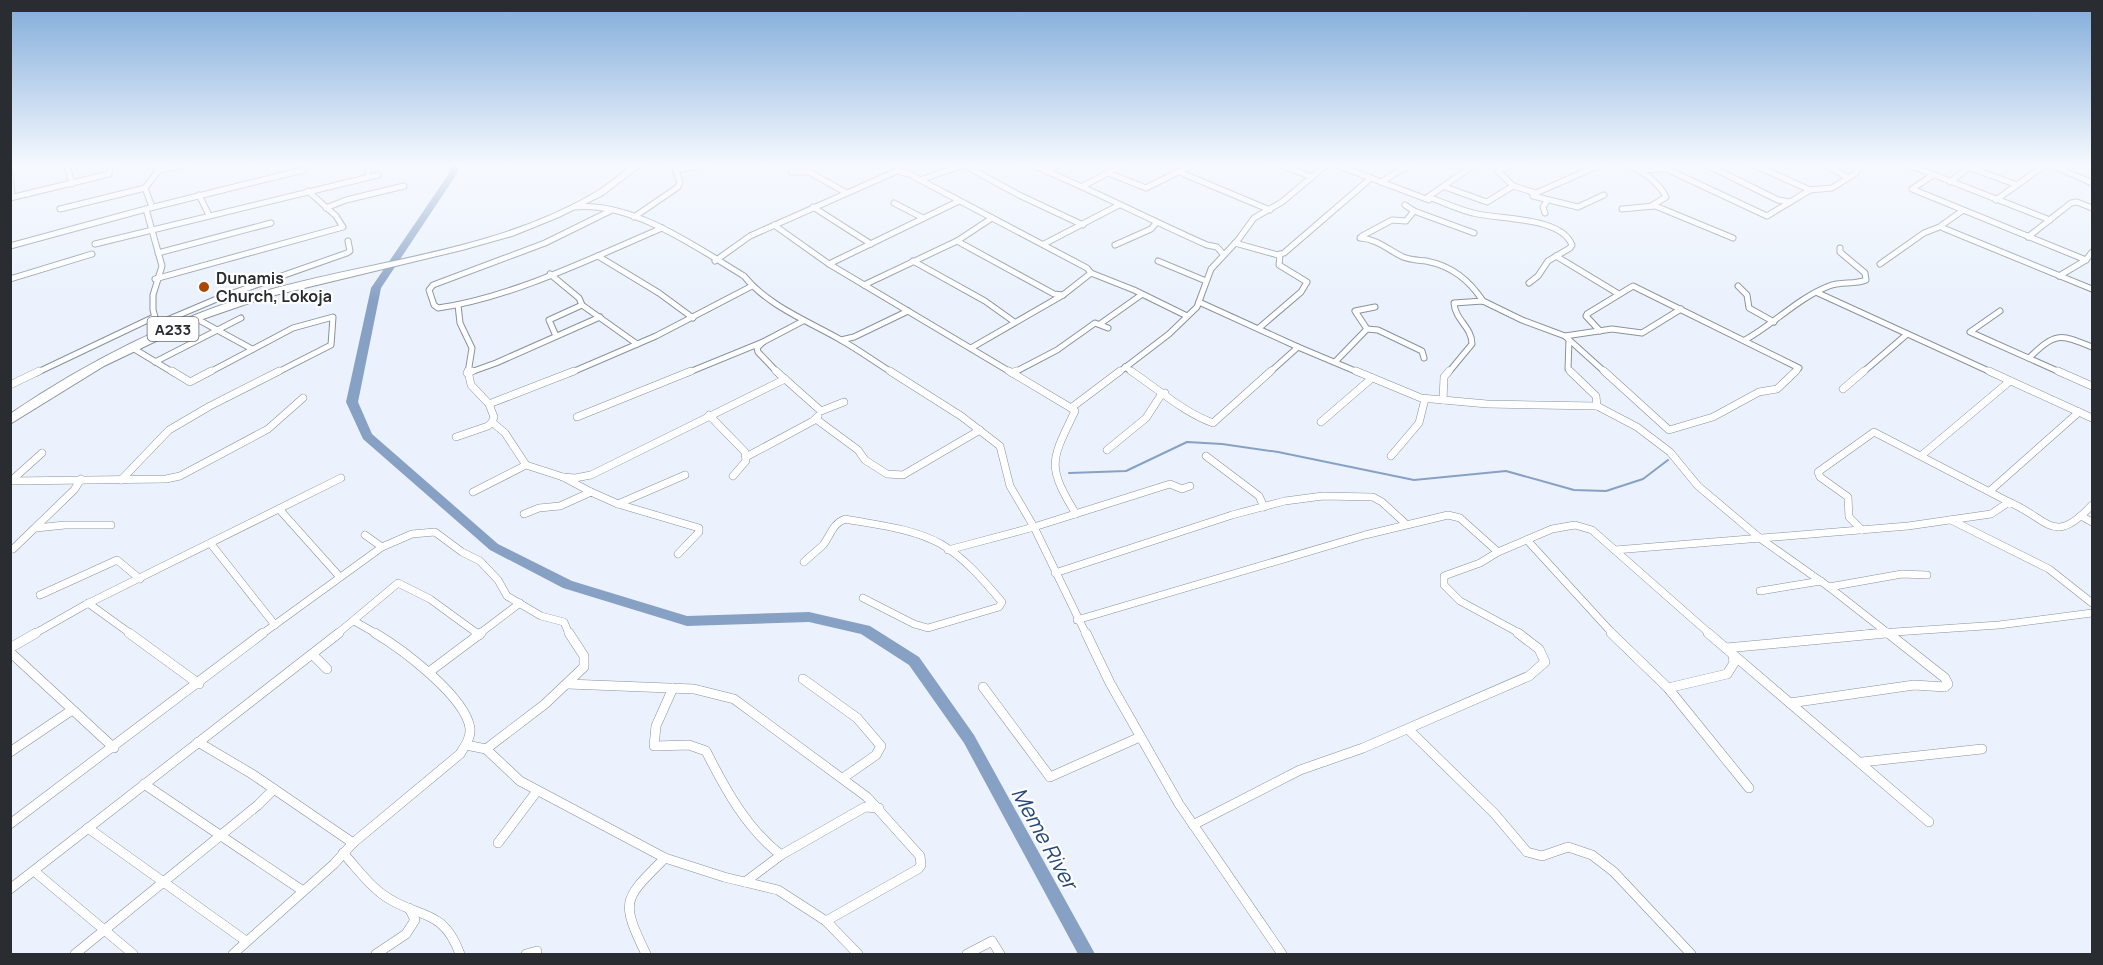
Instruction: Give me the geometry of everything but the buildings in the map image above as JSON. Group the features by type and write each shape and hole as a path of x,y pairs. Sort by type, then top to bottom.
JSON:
{"highway":[{"name":"A233","path":"438,250 557,210"},
{"name":"A233","path":"10,420 30,403 120,349 171,325 263,291 497,237 564,210"},
{"name":"A233","path":"10,414 131,347 197,319 264,295 350,271"}],"street":[{"path":"10,246 142,210"},
{"path":"149,210 151,231 162,266 155,279 154,317 157,324"},
{"path":"207,210 209,215"},
{"path":"95,244 229,210"},
{"path":"155,279 343,227 338,214 330,210"},
{"path":"634,217 644,210"},
{"path":"715,261 740,242 806,210"},
{"path":"818,210 871,244"},
{"path":"908,210 923,218"},
{"path":"829,264 940,210"},
{"path":"977,210 1087,267 1091,273 1187,316"},
{"path":"1051,210 1083,225"},
{"path":"1044,244 1110,210"},
{"path":"1129,210 1218,248 1223,255"},
{"path":"1071,408 1169,334 1199,302 1211,268 1233,245 1246,226 1270,210"},
{"path":"1259,328 1301,292 1307,282 1279,265 1280,254 1333,210"},
{"path":"1465,210 1549,225 1570,240 1572,245 1569,251 1549,260 1536,279 1529,283"},
{"path":"1664,210 1733,238"},
{"path":"1754,210 1767,216 1776,210"},
{"path":"1880,264 1924,232 1942,226 1962,210"},
{"path":"1962,210 2086,260"},
{"path":"2023,210 2050,220"},
{"path":"2028,237 2063,210"},
{"path":"662,228 598,256 458,305 436,307 430,289 443,281 555,239 610,211 634,217 662,228 744,276 752,286 803,321 841,340 980,430 1000,446 1010,486 1034,527 1077,620 1140,737 1193,825 1282,954"},
{"path":"1474,233 1414,211 1406,221 1392,220 1360,238 1374,238 1404,258 1447,267 1473,285 1483,301"},
{"path":"864,285 957,241 992,218"},
{"path":"158,253 271,222"},
{"path":"1115,245 1151,229 1156,223"},
{"path":"774,225 829,264 1075,411 1052,462 1056,483 1076,514"},
{"path":"1942,226 2092,290"},
{"path":"957,241 1054,297"},
{"path":"157,324 219,298 347,253 350,251 348,242"},
{"path":"1218,248 1233,245 1280,254"},
{"path":"1745,340 1764,331 1831,285 1854,285 1866,280 1865,273 1840,252 1840,248"},
{"path":"2059,276 2086,260 2092,252"},
{"path":"10,279 92,254"},
{"path":"598,256 659,293 693,318"},
{"path":"1556,256 1617,294"},
{"path":"913,261 985,301 1013,321"},
{"path":"1158,261 1206,280"},
{"path":"971,348 1054,297 1063,295 1091,273"},
{"path":"550,274 579,298 582,305 637,344"},
{"path":"489,404 637,344 693,318 752,286"},
{"path":"1443,400 1444,377 1472,345 1473,338 1460,321 1453,308 1454,303 1474,300 1483,301 1567,338 1669,430 1713,417 1759,392 1777,389 1799,368 1633,286 1617,294 1586,316 1600,331"},
{"path":"1738,286 1747,295 1749,308 1774,322"},
{"path":"1818,293 2092,418"},
{"path":"1012,373 1057,350 1089,326 1100,324 1141,295"},
{"path":"1199,302 1241,318 1264,332 1298,347 1425,399 1487,404 1597,406 1637,427 1670,452 1698,486 1761,539 1889,633 1945,678 1948,684 1945,687 1914,685 1790,703"},
{"path":"456,437 488,426 494,417 489,404 472,386 467,372 467,360 472,348 460,323 458,305"},
{"path":"556,336 549,320 582,305"},
{"path":"1375,307 1355,311 1367,328 1378,330 1422,351 1424,358"},
{"path":"1567,338 1623,329 1642,333 1681,309"},
{"path":"841,340 854,337 908,311"},
{"path":"2000,311 1970,332 2092,386"},
{"path":"10,386 154,317"},
{"path":"121,480 168,430 210,406 331,345 333,317 293,328 190,382 131,347"},
{"path":"467,372 496,363 600,317"},
{"path":"155,362 241,318"},
{"path":"197,319 252,349"},
{"path":"577,417 763,342 803,321"},
{"path":"157,324 171,325"},
{"path":"1100,324 1108,328"},
{"path":"1335,362 1367,328"},
{"path":"2029,358 2053,335 2061,334 2092,347"},
{"path":"1843,389 1906,335"},
{"path":"1567,338 1568,369 1596,396 1597,406"},
{"path":"763,342 757,348 758,352 784,380 821,411"},
{"path":"1125,367 1166,393 1192,415 1213,423 1298,347"},
{"path":"1321,422 1372,378"},
{"path":"492,422 505,433 526,465 563,477 582,478 784,380"},
{"path":"1922,455 2010,381"},
{"path":"1107,450 1146,418 1161,395 1166,393"},
{"path":"11,480 166,479 180,476 268,429 303,399"},
{"path":"1391,456 1418,425 1425,410 1425,399"},
{"path":"746,457 816,419 821,411 844,402"},
{"path":"1991,490 2079,412"},
{"path":"709,415 745,452 743,466 733,476"},
{"path":"816,419 858,450 865,460 887,474 903,475 980,430"},
{"path":"1862,530 1849,517 1848,497 1820,477 1818,472 1874,432 1991,490 2058,528 2073,525 2092,505"},
{"path":"11,480 42,453"},
{"path":"1206,456 1259,496 1264,507"},
{"path":"473,492 526,465"},
{"path":"618,504 685,475"},
{"path":"563,477 618,504 699,528 699,532 678,554"},
{"path":"114,748 10,650 88,603 211,544 340,478"},
{"path":"13,549 74,490 81,479"},
{"path":"948,550 1034,527 1170,484 1182,489 1190,486"},
{"path":"524,514 539,508 560,506 591,492"},
{"path":"1055,573 1264,507 1323,496 1373,497 1406,524"},
{"path":"1615,550 1862,530 1951,520 1997,512 2009,502"},
{"path":"279,509 339,576"},
{"path":"1077,620 1406,524 1448,515 1457,516 1498,552"},
{"path":"2081,516 2092,522"},
{"path":"804,562 827,540 836,523 845,519 889,527 932,539 978,576 1002,602 999,607 928,628 914,624 863,598"},
{"path":"1951,520 2049,569 2092,603"},
{"path":"35,528 65,525 111,525"},
{"path":"1193,825 1300,770 1408,729 1529,676 1545,662 1539,649 1504,624 1449,592 1444,585 1443,576 1552,529 1583,526 1604,539 1726,648 1862,762 1929,822"},
{"path":"10,824 114,748 339,576 382,547 412,534 435,531 462,552 480,561 498,580 507,596 541,616 564,622 572,641 584,656 584,667 567,684 486,749"},
{"path":"365,535 382,547"},
{"path":"1527,540 1597,620 1668,688 1749,788"},
{"path":"211,544 275,625"},
{"path":"40,595 117,560 140,579"},
{"path":"1828,587 1902,574 1927,575"},
{"path":"1760,591 1821,581"},
{"path":"10,889 312,655 398,583 445,609 479,635"},
{"path":"88,603 198,684"},
{"path":"429,672 520,603"},
{"path":"1726,648 1999,625 2092,613"},
{"path":"233,954 353,843 459,754 470,736 466,718 449,693 429,672 406,651 354,621"},
{"path":"1668,688 1727,674 1734,663 1733,654"},
{"path":"312,655 327,669"},
{"path":"803,679 852,714 881,746 876,755 843,778"},
{"path":"567,684 701,689 734,699 867,797 920,856 921,865 918,869 826,921"},
{"path":"983,687 1050,777 1140,737"},
{"path":"673,688 655,728 652,741 654,746 689,745 706,751 738,805 768,847 781,855"},
{"path":"10,752 72,710"},
{"path":"1408,729 1494,813 1527,852 1542,856 1568,847 1592,855 1614,872 1691,954"},
{"path":"198,742 274,789 353,843"},
{"path":"466,745 486,749 520,781 665,858 778,890 826,921 858,954"},
{"path":"1862,762 1982,749"},
{"path":"144,784 303,891"},
{"path":"75,954 258,805 274,789"},
{"path":"498,843 537,791"},
{"path":"864,807 867,797"},
{"path":"746,882 781,855 864,807 879,808"},
{"path":"88,828 246,941"},
{"path":"343,853 384,897 438,918 456,940 460,954"},
{"path":"646,954 629,919 628,903 633,894 665,858"},
{"path":"34,871 133,954"},
{"path":"376,954 412,927 415,920 409,908"},
{"path":"967,954 992,941 1000,954"},
{"path":"526,954 537,951"}],"waterway":[{"name":"Meme River","path":"428,210 376,288 352,402 367,436 494,547 568,585 687,621 809,617 865,630 914,661 969,739 1087,954"},
{"path":"1069,473 1126,471 1187,442 1222,444 1278,452 1414,480 1506,471 1574,490 1606,491 1643,479 1668,460"}],"place":[{"name":"Dunamis Church, Lokoja","path":"204,287"}]}
